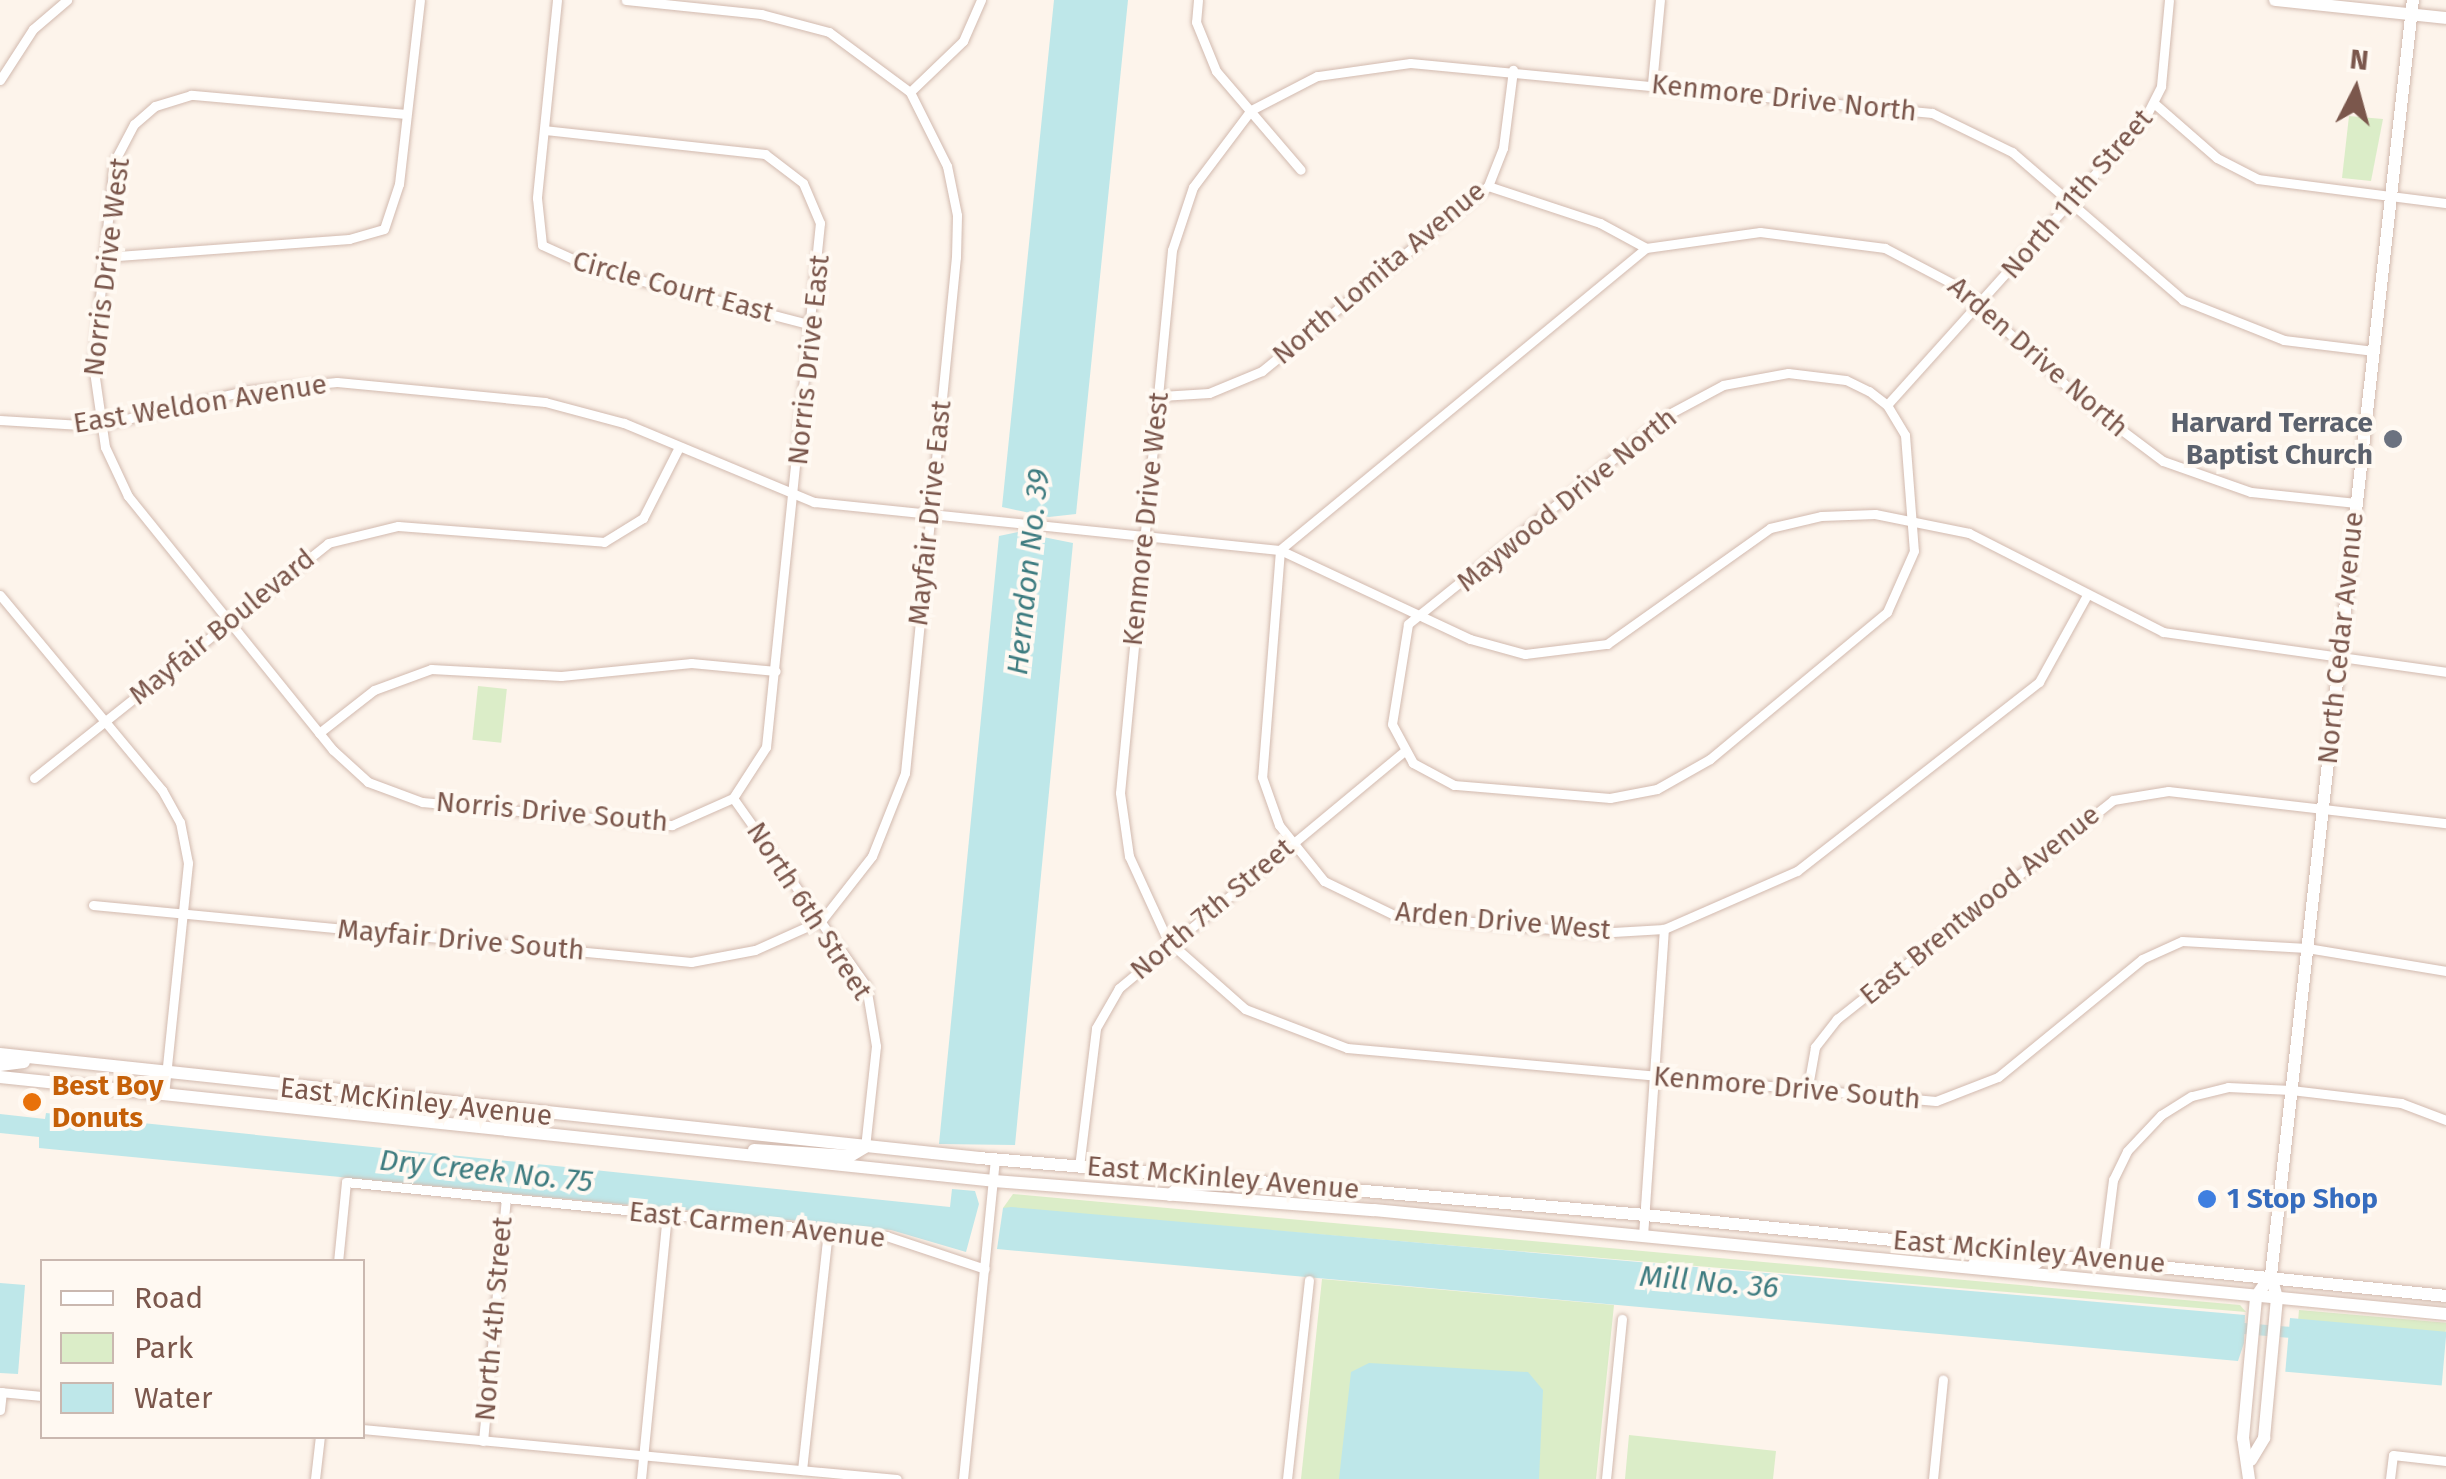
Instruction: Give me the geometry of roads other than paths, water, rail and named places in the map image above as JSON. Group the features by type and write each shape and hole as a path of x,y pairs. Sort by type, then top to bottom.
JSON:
{"main road":[{"path":"2275,0 2412,7 2446,18"},
{"name":"North Cedar Avenue","path":"2250,1460 2264,1438 2277,1298 2271,1276 2412,7"},
{"name":"East McKinley Avenue","path":"0,1054 995,1160 1645,1215 2446,1296"},
{"path":"0,1065 41,1060"},
{"name":"East McKinley Avenue","path":"0,1077 994,1181 1643,1236 2446,1314"},
{"path":"727,1154 768,1149 850,1156 865,1147"},
{"path":"1170,1194 1182,1184 1234,1188 1270,1181"},
{"path":"1956,1266 2036,1263 2050,1254"},
{"path":"2256,1296 2271,1276"},
{"name":"North Cedar Avenue","path":"2249,1479 2250,1460 2243,1438 2256,1296"}],"street":[{"path":"104,257 349,239 384,230 396,201 420,0"},
{"name":"Circle Court East","path":"558,0 538,198 542,244 593,268 812,325"},
{"path":"626,0 761,14 814,26 850,44 910,92 963,41 980,0"},
{"path":"1198,0 1196,22 1216,71 1301,170"},
{"path":"1652,84 1660,0"},
{"name":"North 11th Street","path":"1887,405 1980,306 2155,104 2169,0"},
{"path":"0,80 10,59 59,2"},
{"name":"Kenmore Drive North","path":"1250,110 1317,76 1410,63 1514,70 1932,114 1985,134 2151,278 2218,318 2284,340 2374,351"},
{"name":"North Lomita Avenue","path":"1160,396 1209,394 1262,371 1488,186 1503,148 1514,70"},
{"name":"Mayfair Drive East","path":"822,920 872,856 906,773 957,216 939,144 910,92"},
{"name":"Norris Drive West","path":"368,782 319,733 128,496 97,426 92,378 118,151 144,114 167,100 204,94 406,114"},
{"path":"2155,104 2217,158 2248,175 2280,185 2446,203"},
{"name":"Kenmore Drive West","path":"1168,942 1130,856 1120,793 1143,535 1172,250 1194,187 1250,110"},
{"name":"Norris Drive East","path":"545,130 742,148 779,160 803,183 820,223 795,497 766,748 734,798"},
{"path":"1280,550 1646,248 1600,223 1488,186"},
{"name":"Arden Drive North","path":"1646,248 1725,232 1849,241 1914,259 1980,306 2083,401 2163,460 2251,492 2356,503"},
{"name":"Maywood Drive North","path":"1418,615 1669,414 1723,385 1755,376 1817,374 1846,380 1887,405"},
{"name":"East Weldon Avenue","path":"0,420 97,426 259,389 365,383 574,408 679,446 795,497 1280,550 1498,649 1560,655 1588,650 1632,632 1770,528 1821,516 1915,519 1998,545 2134,620 2192,640 2446,672"},
{"path":"1418,615 1402,635 1392,724 1404,751 1425,773 1454,785 1610,798 1680,780 1887,612 1910,566 1915,519 1911,452 1887,405"},
{"name":"Mayfair Boulevard","path":"34,778 318,549 368,528 604,542 642,518 679,446"},
{"name":"Arden Drive West","path":"1280,550 1261,753 1267,800 1290,845 1338,892 1394,915 1596,933 1664,929 1797,871 2039,682 2087,595"},
{"path":"0,595 106,722 180,822 188,863 164,1094"},
{"path":"319,733 374,690 431,668 561,676 691,663 776,671"},
{"name":"North 7th Street","path":"1079,1167 1096,1028 1119,988 1168,942 1404,751"},
{"name":"Norris Drive South","path":"368,782 422,802 655,826 686,822 734,798"},
{"name":"East Brentwood Avenue","path":"1807,1092 1815,1048 1837,1019 2112,800 2168,791 2446,823"},
{"name":"North 6th Street","path":"734,798 866,986 875,1014 865,1147"},
{"name":"Mayfair Drive South","path":"94,905 691,962 755,950 822,920"},
{"path":"1643,1236 1658,1078 1664,929"},
{"name":"Kenmore Drive South","path":"1168,942 1245,1009 1308,1038 1347,1048 1904,1102 1963,1094 1998,1077 2159,949 2211,940 2306,948 2446,970"},
{"path":"2102,1259 2113,1180 2147,1126 2208,1090 2291,1090 2401,1103 2446,1120"},
{"path":"963,1479 995,1160"},
{"name":"East Carmen Avenue","path":"338,1259 346,1182 886,1236 985,1269"},
{"name":"North 4th Street","path":"483,1440 506,1198"},
{"path":"641,1479 667,1214"},
{"path":"802,1470 828,1230"},
{"path":"1288,1479 1309,1280"},
{"path":"1606,1479 1622,1319"},
{"path":"1933,1479 1944,1380"},
{"path":"0,1410 1,1392 40,1396"},
{"path":"365,1430 897,1479"},
{"path":"316,1479 320,1439"},
{"path":"2390,1479 2392,1456 2446,1461"}],"water":[{"path":"1054,0 1128,0 1076,514 1049,517 1002,507"},
{"name":"Herndon No. 39","path":"1018,532 1073,543 1015,1145 939,1144 999,536"},
{"name":"Dry Creek No. 75","path":"46,1113 950,1207 952,1189 975,1191 979,1204 966,1252 891,1230 39,1148 39,1137 0,1133 0,1114 45,1119"},
{"path":"1003,1208 2245,1315 2244,1343 2238,1361 997,1249"},
{"path":"0,1283 25,1285 18,1374 0,1373"},
{"path":"2290,1318 2446,1332 2442,1385 2285,1372"},
{"path":"1369,1363 1528,1372 1543,1390 1539,1479 1339,1479 1351,1372"}],"waterway":[{"name":"Mill No. 36","path":"2231,1327 2302,1333"}],"place":[{"name":"Harvard Terrace Baptist Church","path":"2393,439"},
{"name":"Best Boy Donuts","path":"32,1102"},
{"name":"1 Stop Shop","path":"2207,1199"}]}
